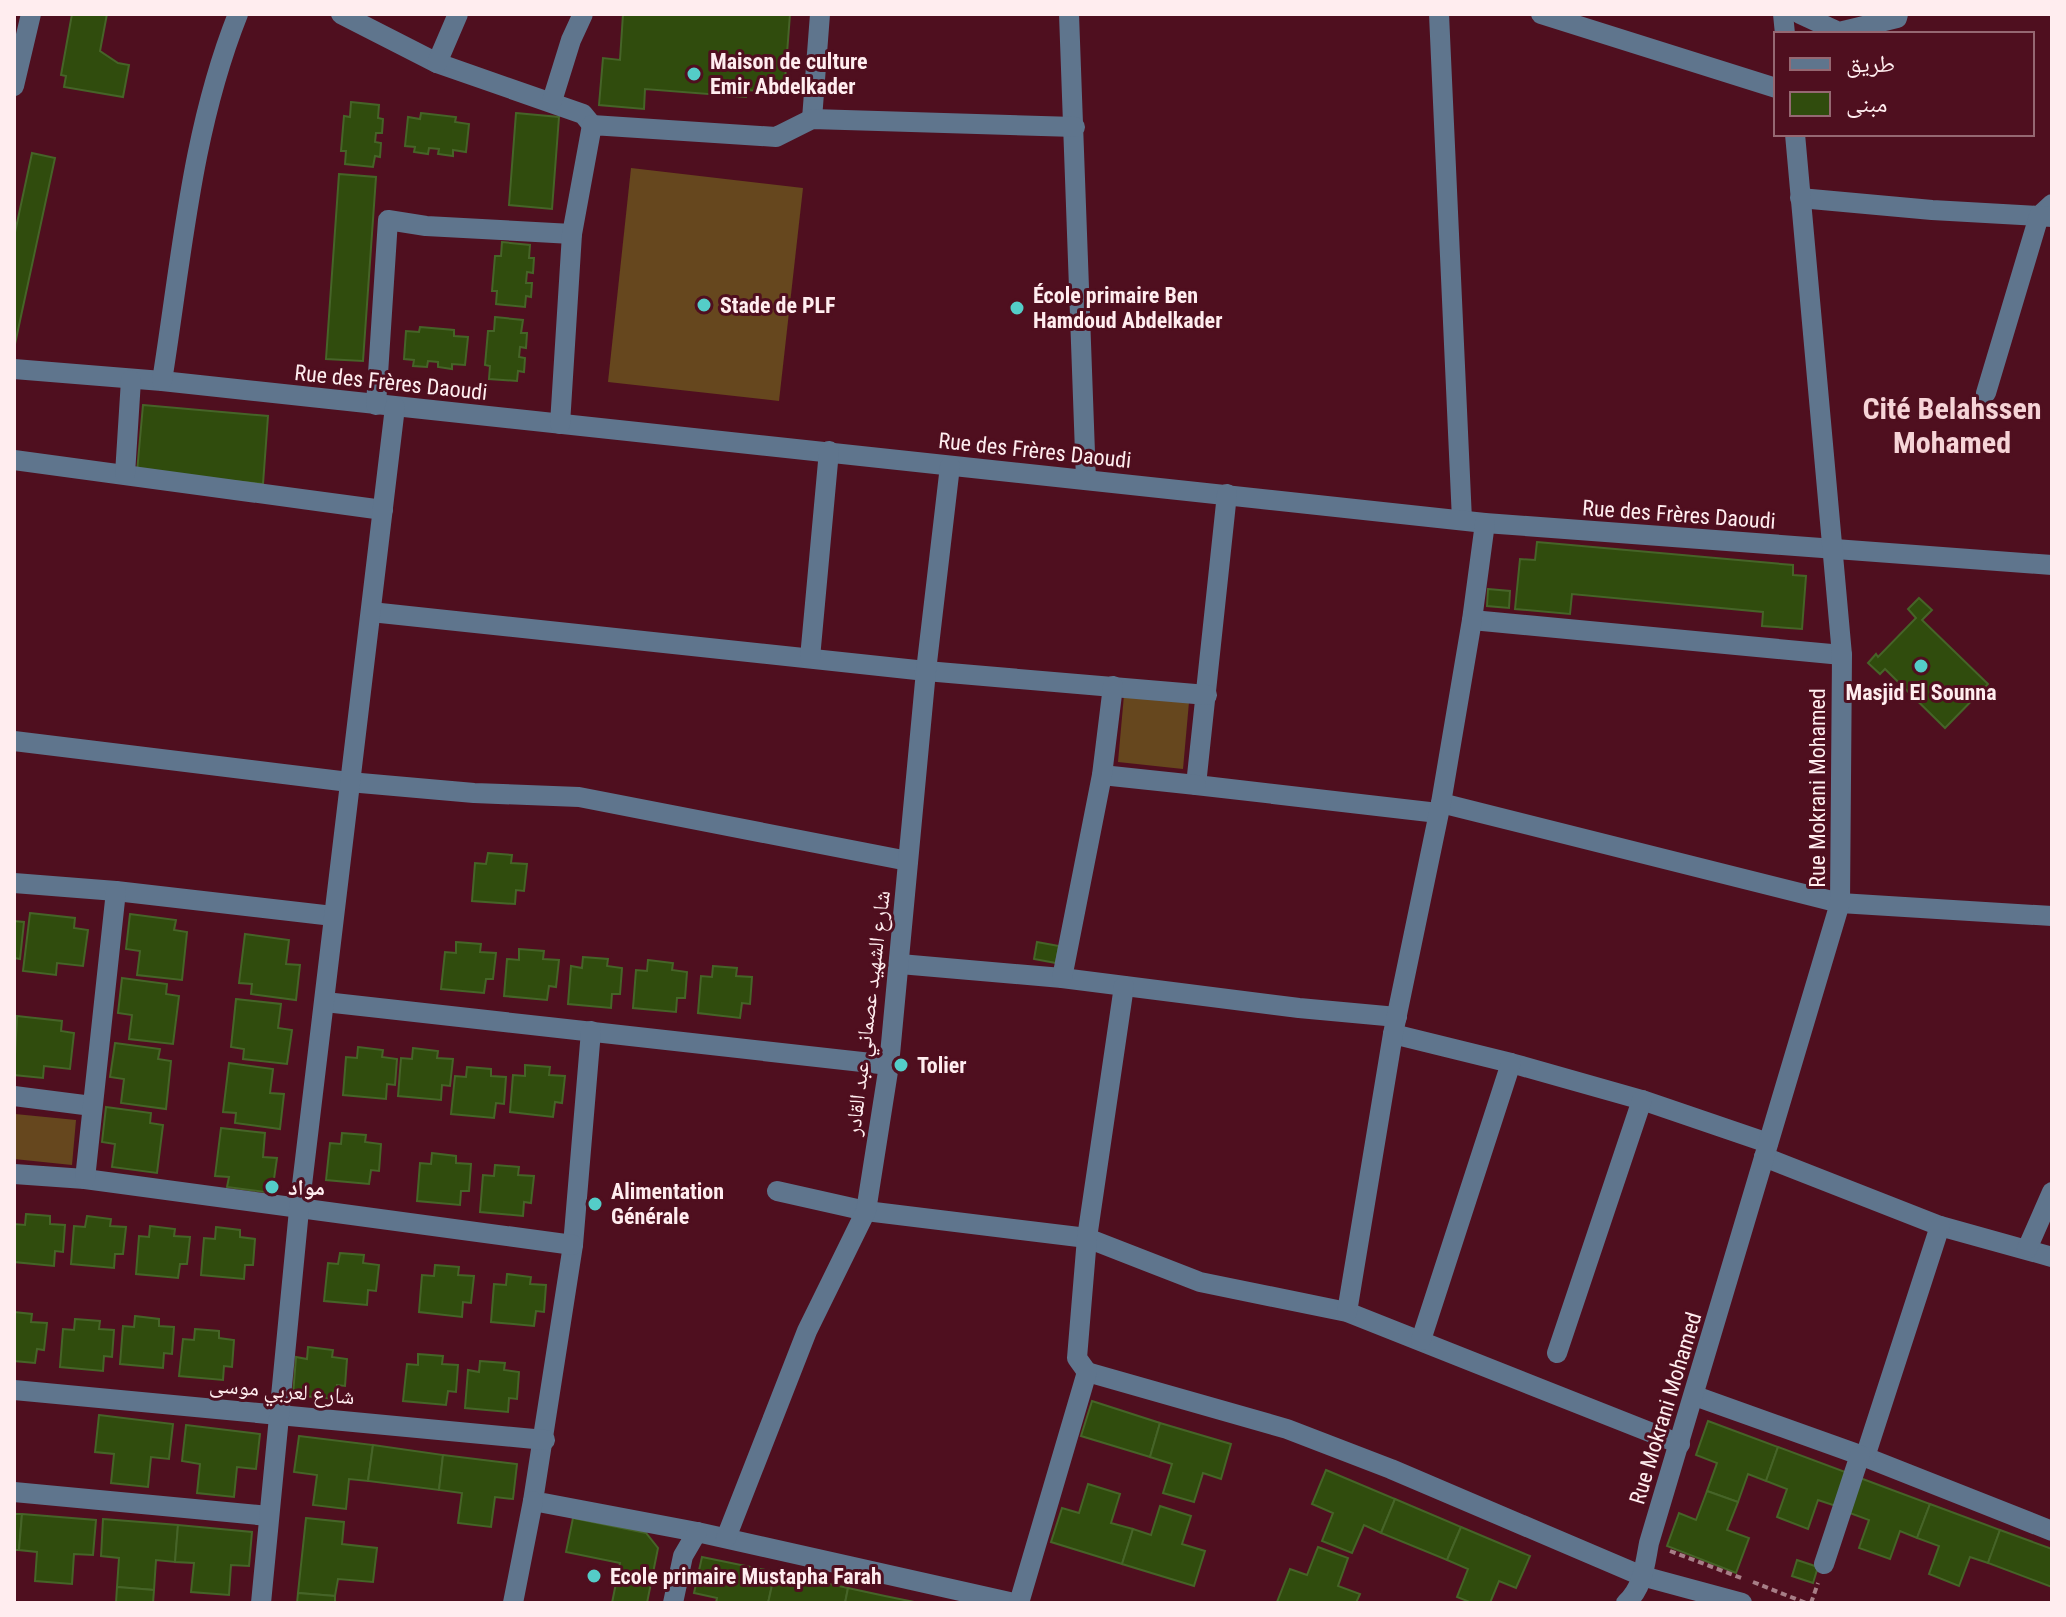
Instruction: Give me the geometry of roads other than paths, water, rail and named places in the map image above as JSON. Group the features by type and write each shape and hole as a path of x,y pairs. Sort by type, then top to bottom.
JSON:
{"street":[{"path":"14,86 31,14"},
{"path":"162,381 190,190 209,97 238,14"},
{"path":"341,14 437,63 583,114 592,125 776,137 812,119 1075,127"},
{"path":"437,63 458,14"},
{"path":"552,101 571,40 583,14"},
{"path":"812,119 820,14"},
{"path":"1069,14 1086,480"},
{"path":"1439,14 1462,520"},
{"path":"1541,14 1774,87"},
{"path":"1800,14 1839,32 1897,18 1898,14"},
{"path":"560,424 572,234 592,125"},
{"name":"Rue Mokrani Mohamed","path":"1626,1603 1635,1595 1642,1576 1649,1543 1840,903 1842,655 1795,136"},
{"path":"1800,198 1932,210 2048,212 1986,393"},
{"path":"261,1603 299,1210 383,510 388,220 426,226 572,234"},
{"name":"Rue des Frères Daoudi","path":"14,369 162,381 1485,523 2052,565"},
{"path":"125,474 131,380"},
{"path":"810,658 829,451"},
{"path":"14,460 383,510"},
{"name":"شارع الشهيد عصماني عبد القادر","path":"726,1538 807,1331 866,1211 889,1065 926,671 950,466"},
{"path":"1196,785 1227,494"},
{"path":"1347,1312 1395,1026 1440,808 1485,523"},
{"path":"371,612 926,671 1207,695"},
{"path":"1472,620 1842,655"},
{"path":"1062,978 1102,775 1113,686"},
{"path":"14,741 349,782 474,793 579,797 908,861"},
{"path":"1102,775 1440,808 1840,903 2052,916"},
{"path":"14,883 116,891 333,916"},
{"path":"85,1179 116,891"},
{"path":"900,964 1062,978 1299,1008 1395,1026 1642,1100 1940,1226 2052,1257"},
{"path":"1124,986 1087,1238 1077,1358 1087,1372 1287,1429 1391,1469 1642,1576 1742,1603"},
{"path":"325,1002 889,1065"},
{"path":"513,1603 545,1440 573,1245 591,1031"},
{"path":"1421,1340 1511,1063"},
{"path":"14,1096 92,1106"},
{"path":"1557,1353 1642,1100"},
{"path":"14,1174 85,1179 573,1245"},
{"path":"777,1191 866,1211 1087,1238 1200,1282 1347,1312 1680,1444"},
{"path":"2027,1249 2052,1192"},
{"path":"1829,1555 1940,1226"},
{"path":"533,1501 726,1538 1016,1603 1087,1372"},
{"name":"شارع لعربي موسى","path":"14,1390 545,1440"},
{"path":"1695,1396 1862,1456 2052,1531"},
{"path":"14,1492 269,1516"},
{"path":"673,1603 683,1556 697,1532"}],"place":[{"name":"Maison de culture Emir Abdelkader","path":"694,74"},
{"name":"Stade de PLF","path":"704,305"},
{"name":"École primaire Ben Hamdoud Abdelkader","path":"1017,308"},
{"name":"Masjid El Sounna","path":"1921,666"},
{"name":"Tolier","path":"901,1065"},
{"name":"مواد","path":"272,1187"},
{"name":"Alimentation Générale","path":"595,1204"},
{"name":"Ecole primaire Mustapha Farah","path":"594,1576"}],"district":[{"name":"Cité Belahssen Mohamed","path":"1952,426"}]}
